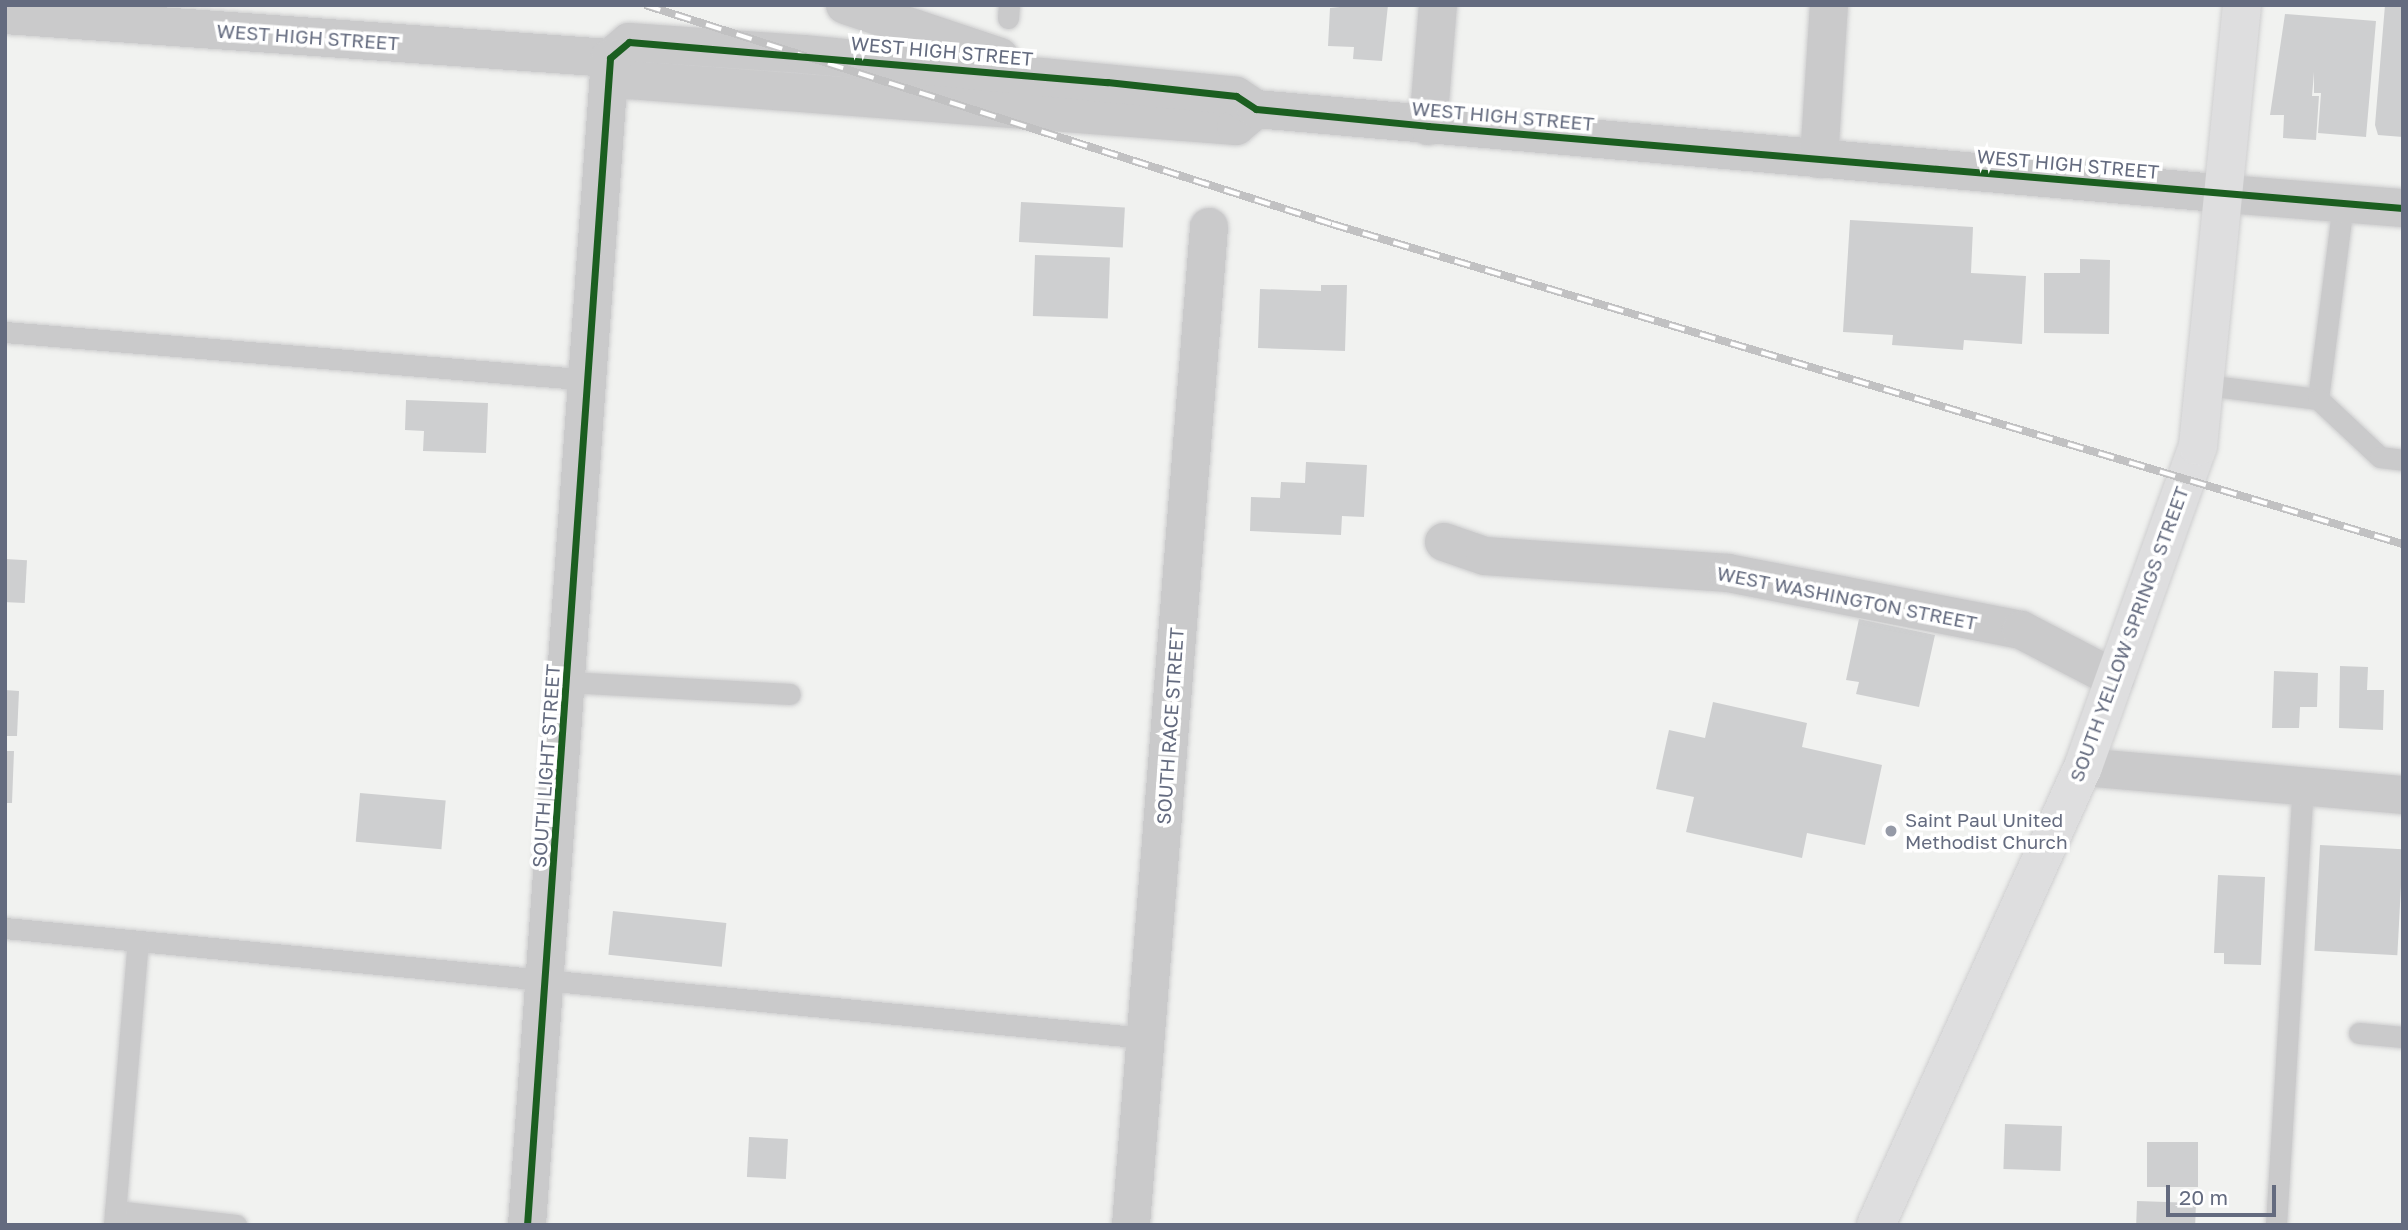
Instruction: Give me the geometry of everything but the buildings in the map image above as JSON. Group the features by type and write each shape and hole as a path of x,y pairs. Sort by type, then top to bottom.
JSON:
{"main road":[{"name":"SOUTH YELLOW SPRINGS STREET","path":"1876,1225 2083,767 2198,446 2228,194 2242,5"}],"street":[{"path":"845,5 1012,61 1107,82"},
{"path":"1427,126 1438,5"},
{"path":"1819,159 1829,5"},
{"name":"WEST HIGH STREET","path":"5,15 610,58 629,41 1107,82 1236,96 1256,109 1427,126 2403,208"},
{"path":"610,58 629,80 1236,126 1256,109"},
{"name":"SOUTH LIGHT STREET","path":"527,1225 591,380 610,58"},
{"name":"SOUTH RACE STREET","path":"1131,1225 1209,227"},
{"name":"WEST WASHINGTON STREET","path":"1444,542 1485,556 1728,573 2021,630 2115,679"},
{"path":"2083,767 2403,795"}],"lane":[{"path":"2318,399 2343,204"},
{"path":"5,332 591,380"},
{"path":"2205,385 2318,399 2380,457 2403,460"},
{"path":"568,681 790,694"},
{"path":"2276,1225 2303,786"},
{"path":"5,928 138,942 545,976 1146,1038"},
{"path":"138,942 114,1218 236,1225"},
{"path":"2359,1033 2403,1037"}],"railway":[{"path":"645,5 1332,224 2403,544"}],"cycle path":[{"path":"527,1225 610,58 629,42 1107,82 1236,96 1256,109 1428,126 2403,208"}],"place":[{"name":"Saint Paul United Methodist Church","path":"1891,831"}]}
